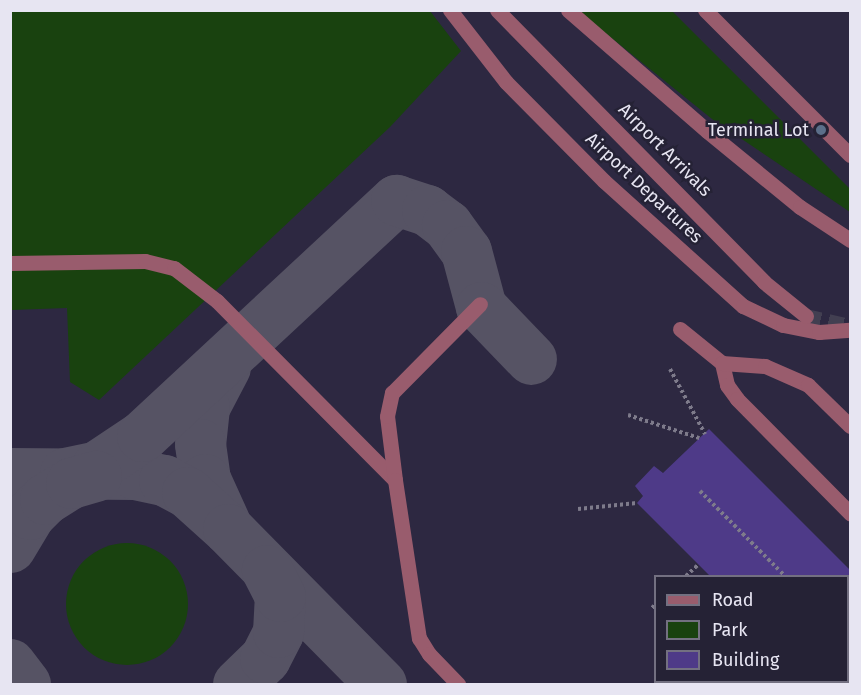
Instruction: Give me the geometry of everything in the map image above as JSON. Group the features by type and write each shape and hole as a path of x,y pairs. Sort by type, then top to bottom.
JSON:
{"street":[{"name":"Airport Departures","path":"450,10 506,82 604,181 743,306 783,325 819,332 850,330"},
{"name":"Airport Arrivals","path":"497,10 765,282 806,316"},
{"path":"568,10 706,131 849,242"},
{"path":"705,10 850,155"},
{"path":"10,263 145,261 174,268 217,301 395,480"},
{"path":"459,684 429,654 419,638 387,416 392,393 480,304"},
{"path":"680,329 722,363 765,366 808,385 850,426"},
{"path":"722,363 728,385 737,399 850,513"}],"path":[{"path":"670,369 705,434"},
{"path":"628,415 699,438"},
{"path":"700,491 784,575"},
{"path":"578,509 637,503"},
{"path":"687,575 699,565"}],"shaded area":[{"path":"10,11 850,11 850,684 11,684"}],"green space":[{"path":"10,11 430,11 461,51 390,127 99,400 70,382 67,308 11,310"},
{"path":"578,11 672,11 850,189 850,212 712,119"},
{"path":"127,543 150,547 170,561 184,581 188,604 184,627 170,647 150,661 127,665 104,661 84,647 70,627 66,604 70,581 84,561 104,547"}],"building":[{"path":"709,429 850,570 850,576 709,575 637,503 643,496 635,486 654,466 663,473"}],"taxiway":[{"path":"65,473 97,466 142,436 396,200 427,210 447,225 466,251 481,307 531,359"},
{"path":"225,367 204,407 200,444 205,479 225,523"},
{"path":"10,473 135,474 164,480 187,492 228,529 381,684"},
{"path":"10,547 30,514 45,499 71,483 96,476"},
{"path":"238,684 265,658 278,632 280,596 267,570"},
{"path":"10,664 25,684"}],"tunnel":[{"path":"806,316 850,326"}],"place":[{"name":"Terminal Lot","path":"821,130"}]}
